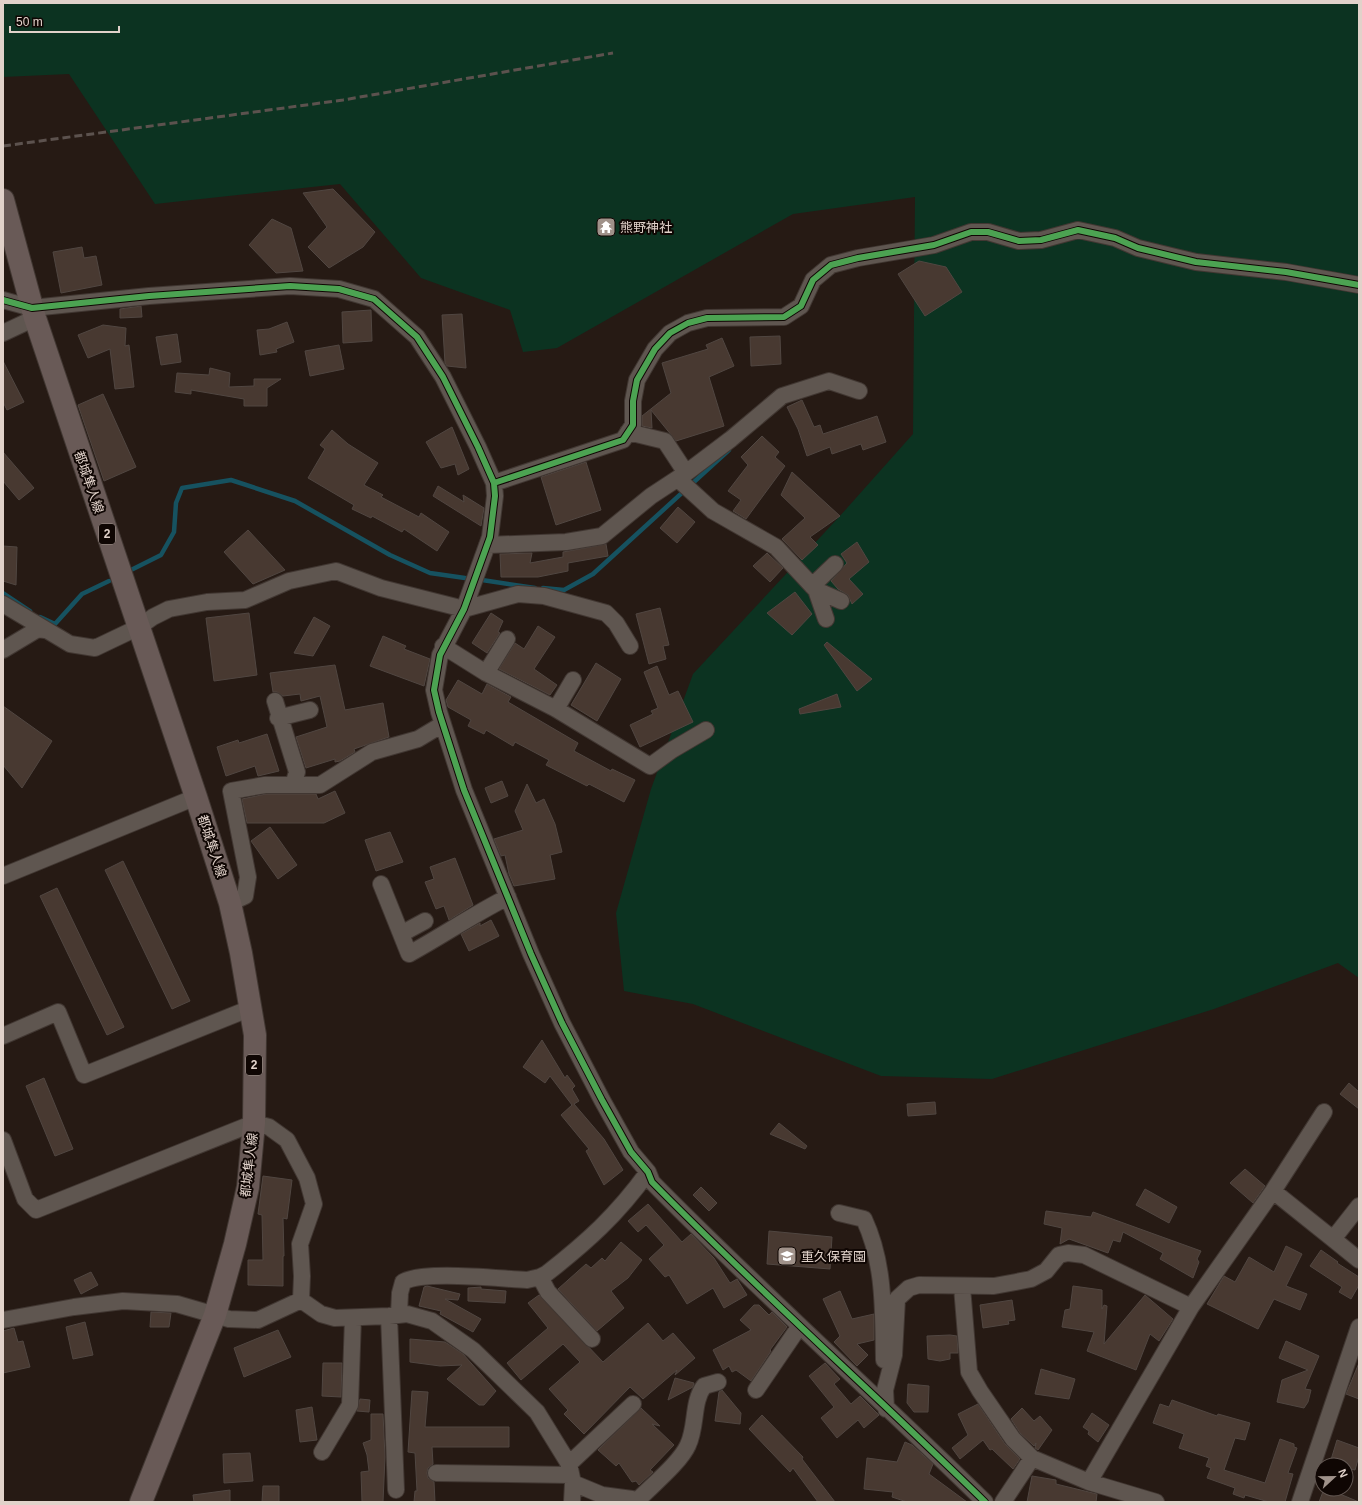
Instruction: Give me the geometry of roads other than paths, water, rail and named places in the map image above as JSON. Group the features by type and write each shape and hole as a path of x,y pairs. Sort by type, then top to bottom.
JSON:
{"main road":[{"name":"都城隼人線","path":"3,200 33,313 196,797 230,903 255,1035 254,1122 248,1187 235,1244 215,1315 141,1502"}],"street":[{"path":"494,483 623,440 633,425 632,401 638,380 655,349 670,333 688,323 707,318 784,317 801,306 812,280 831,265 858,258 934,245 971,232 988,232 1019,242 1041,240 1078,230 1115,238 1138,248 1196,262 1286,272 1359,285"},
{"path":"3,333 33,313 149,296 290,286 338,289 374,299 417,337 443,377 494,483 493,518 487,545 464,609 443,646 434,690 464,790 531,954 565,1030 631,1152 648,1172 652,1182 710,1242 886,1409 936,1454 985,1502"},
{"path":"3,300 33,313"},
{"path":"487,545 566,542 602,536 651,496 685,482 782,396 829,381 859,391"},
{"path":"628,432 665,440 685,482 713,512 776,547 814,588 841,601"},
{"path":"814,588 835,564"},
{"path":"3,604 70,644 96,648 139,628 153,617 169,609 207,602 245,600 289,581 336,570 382,588 464,609 518,594 544,596 606,613 616,622 630,646"},
{"path":"814,588 826,619"},
{"path":"3,650 38,629 45,630"},
{"path":"486,673 507,639"},
{"path":"443,646 486,673 556,709 650,766 672,750 706,730"},
{"path":"556,709 573,680"},
{"path":"275,701 278,718 297,772 293,785"},
{"path":"278,718 310,710"},
{"path":"230,903 245,896 248,877 231,791 265,785 320,785 372,752 418,739 443,724"},
{"path":"3,876 196,797"},
{"path":"381,884 409,954 459,926 486,908 508,897"},
{"path":"401,934 425,921"},
{"path":"3,1036 58,1012 84,1075 251,1008"},
{"path":"1089,1482 1192,1307 1273,1191 1324,1112"},
{"path":"3,1140 25,1199 36,1210 254,1122 269,1127 287,1140 307,1178 314,1204 300,1244 302,1276 301,1300"},
{"path":"396,1490 394,1315 403,1282 411,1278 429,1276 527,1280 540,1277 586,1242 615,1213 648,1172"},
{"path":"1273,1191 1359,1260"},
{"path":"1333,1240 1359,1206"},
{"path":"839,1214 864,1219 873,1237 882,1279 886,1409"},
{"path":"885,1390 894,1355 898,1299 909,1288 919,1285 962,1287 994,1286 1031,1279 1046,1272 1059,1255 1068,1252 1084,1255 1192,1307"},
{"path":"540,1277 548,1292 592,1340"},
{"path":"962,1287 969,1372 980,1391 1013,1439 1032,1458 1089,1482 1156,1502"},
{"path":"3,1320 74,1307 123,1301 177,1304 229,1319 258,1320 301,1300"},
{"path":"301,1300 321,1314 335,1318 407,1314 432,1321 473,1350 505,1383 537,1412 570,1474 572,1502"},
{"path":"322,1452 350,1405 353,1318"},
{"path":"756,1390 799,1326"},
{"path":"1300,1502 1359,1327"},
{"path":"436,1473 570,1474 602,1495 636,1502 679,1458 688,1446 692,1436 699,1392 704,1386 718,1382"},
{"path":"570,1474 633,1404"},
{"path":"1003,1502 1032,1458"}],"waterway":[{"path":"543,588 564,590 593,574 729,450"},
{"path":"131,570 161,555 174,532 176,503 182,488 231,480 295,501 390,555 430,573 465,578"},
{"path":"482,580 535,588"},
{"path":"40,617 55,624 82,594 109,581"},
{"path":"3,593 30,611"}],"railway":[{"path":"3,146 343,100 613,53"}],"place":[{"name":"熊野神社","path":"606,227"},
{"name":"重久保育園","path":"787,1256"}]}
